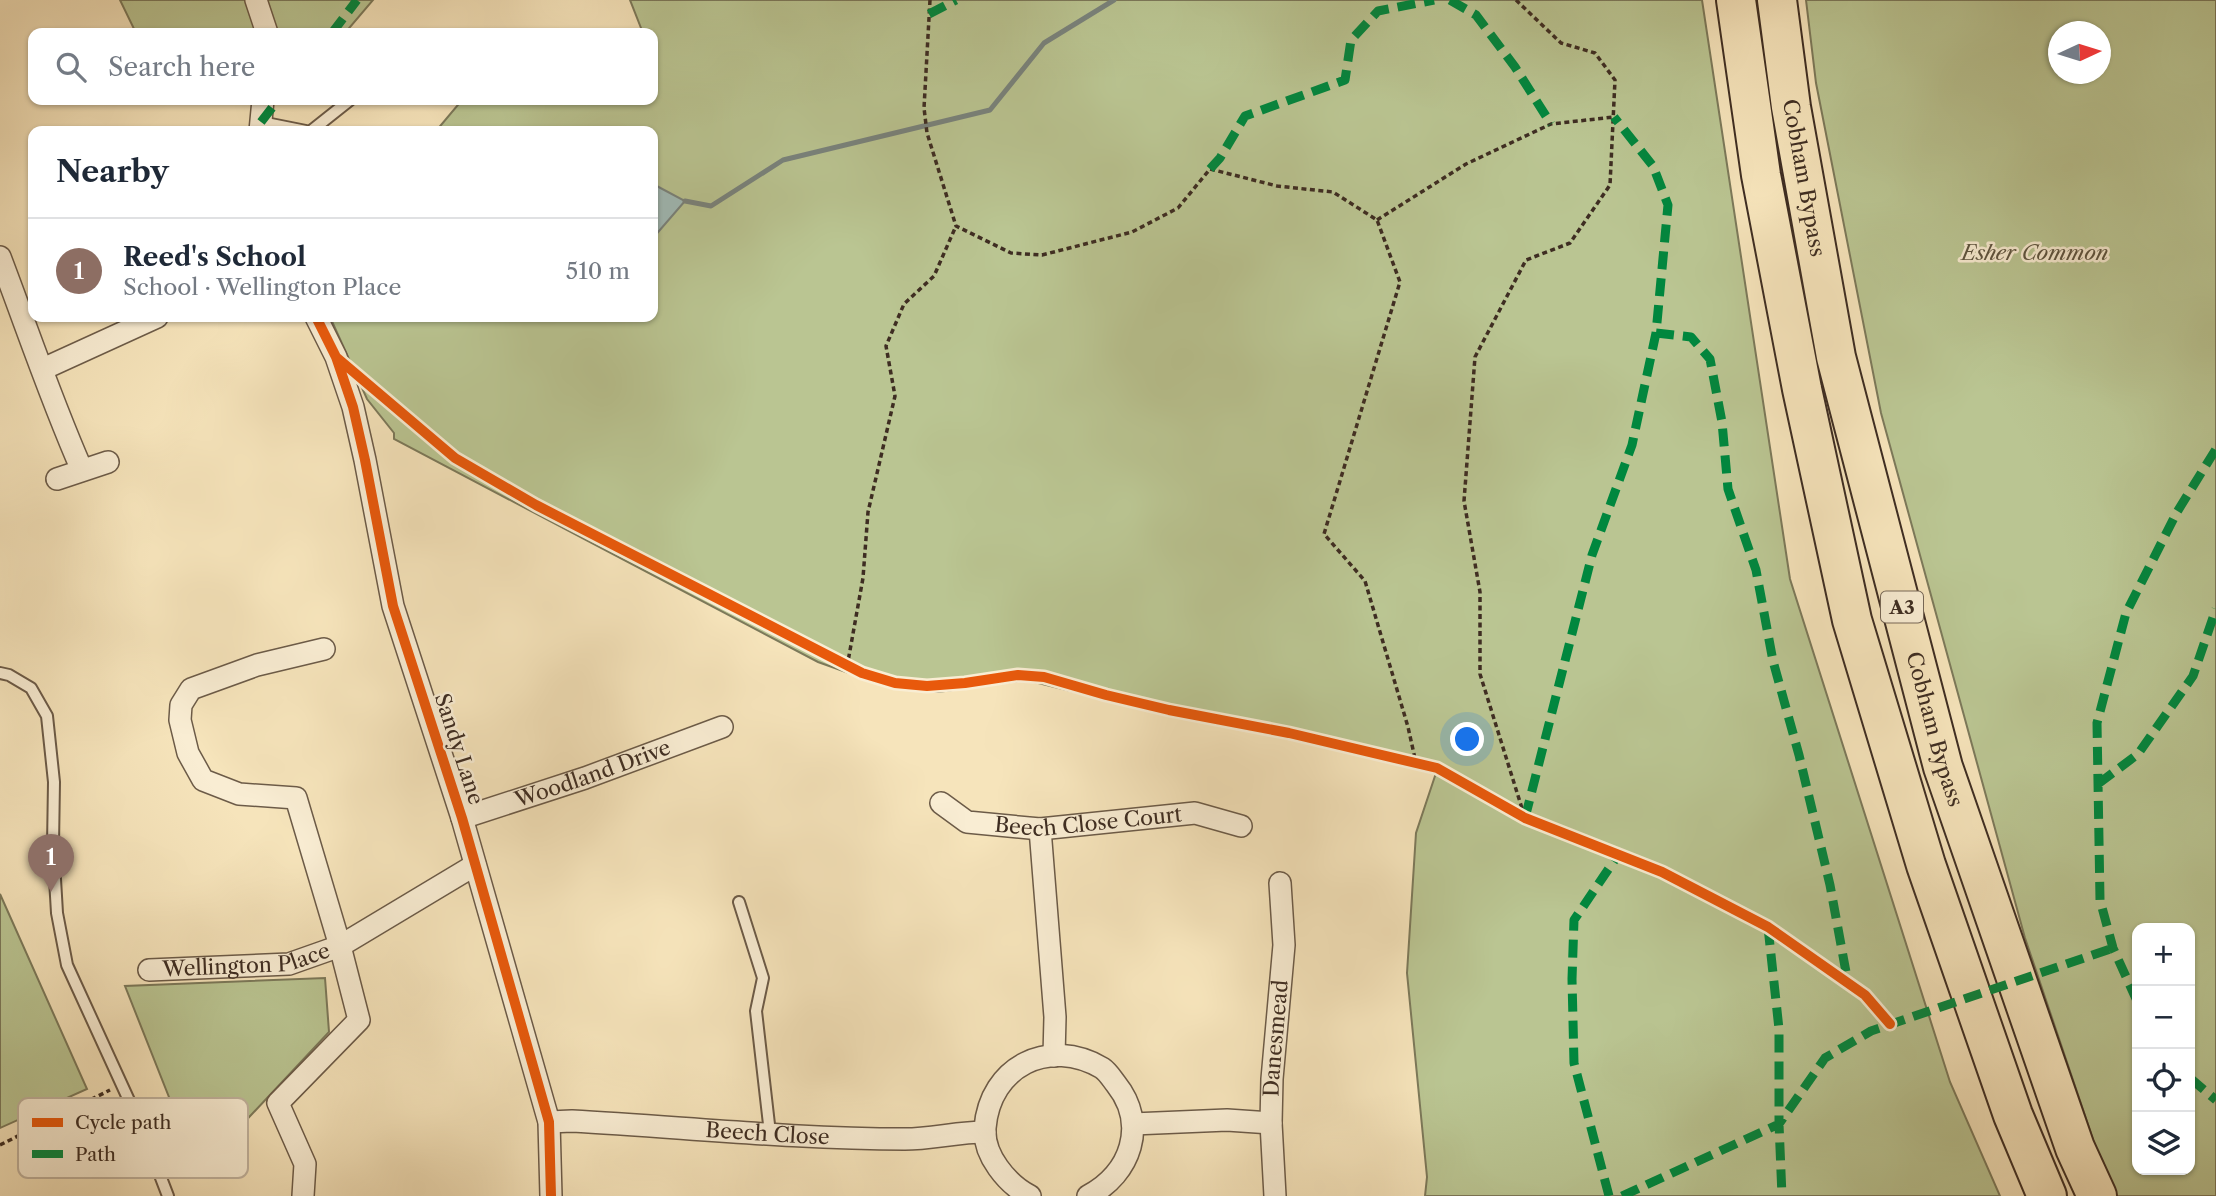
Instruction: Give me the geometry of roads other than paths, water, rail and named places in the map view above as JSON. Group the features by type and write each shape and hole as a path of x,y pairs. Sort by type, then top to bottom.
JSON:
{"highway":[{"name":"Cobham Bypass","path":"1736,0 1761,175 1802,388 1852,620 1926,865 2013,1115 2047,1196"},
{"name":"Cobham Bypass","path":"1777,0 1791,107 1836,357 1943,767 2075,1148 2097,1196"}],"street":[{"path":"256,0 265,28"},
{"path":"260,126 263,105"},
{"path":"0,257 43,369 56,412 82,470"},
{"path":"43,369 146,322"},
{"name":"Sandy Lane","path":"318,322 336,358 353,407 393,606 462,818 549,1122 551,1196"},
{"path":"57,479 108,462"},
{"path":"303,1196 304,1164 278,1103 359,1020 340,946 296,798 239,794 203,780 188,753 180,720 181,705 191,689 257,665 324,649"},
{"name":"Woodland Drive","path":"462,818 585,778 722,727"},
{"name":"Beech Close Court","path":"941,803 967,822 1040,829 1195,813 1241,826"},
{"path":"1040,829 1055,1017 1054,1056"},
{"name":"Wellington Place","path":"149,970 289,964 340,946 475,865"},
{"name":"Danesmead","path":"1275,1196 1271,1123 1272,1079 1284,945 1280,883"},
{"path":"1030,1196 1016,1188 992,1160 985,1132 988,1106 996,1089 1013,1070 1035,1058 1072,1055 1104,1069 1125,1096 1133,1124 1125,1160 1118,1173 1088,1196"},
{"path":"1133,1124 1227,1120 1271,1123"},
{"name":"Beech Close","path":"549,1122 909,1139 985,1132"}],"lane":[{"path":"315,126 343,105"},
{"path":"0,673 9,675 31,688 47,716 54,782 53,845 57,913 67,965 127,1098"},
{"path":"739,902 763,978 756,1011 770,1133"},
{"path":"161,1178 168,1196"}],"water":[{"path":"658,187 685,201 658,232"}],"waterway":[{"path":"685,201 711,206 783,160 990,110 1044,43 1114,0"}],"place":[{"name":"Reed's School","path":"51,892"}],"park label":[{"name":"Esher Common","path":"2035,253"}]}
